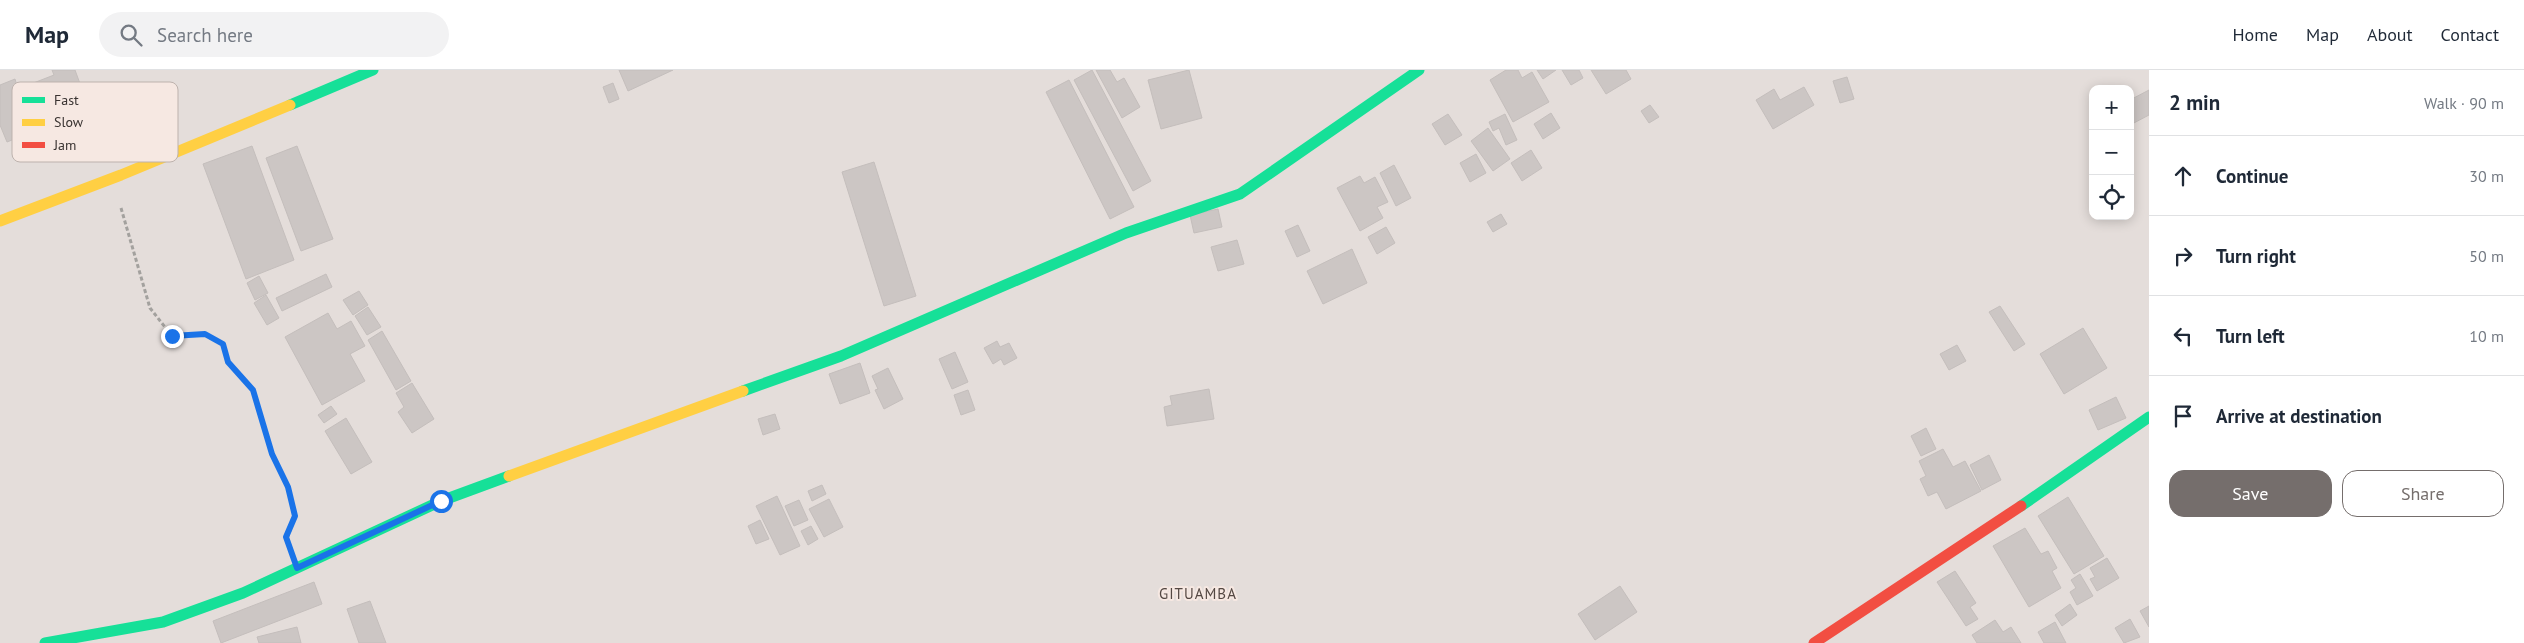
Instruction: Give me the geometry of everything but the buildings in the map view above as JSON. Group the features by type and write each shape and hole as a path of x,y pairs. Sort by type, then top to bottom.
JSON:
{"street":[{"path":"178,150 373,70"},
{"path":"45,643 163,622 244,593 441,501 841,356 1126,233 1240,194 1419,70"},
{"path":"0,221 150,162"},
{"path":"1814,643 2081,466 2149,417"}],"path":[{"path":"121,174 122,213 150,308 172,336 205,334 223,344 228,362 253,390 272,454 288,487 295,516 286,537 297,568"}],"traffic: fast":[{"path":"290,105 373,70"},
{"path":"743,391 841,356 1126,233 1240,194 1419,70"},
{"path":"2021,506 2149,417"},
{"path":"45,643 163,622 243,593 441,501 509,476"}],"traffic: slow":[{"path":"178,151 290,105"},
{"path":"0,221 152,162"},
{"path":"509,476 743,391"}],"traffic: jam":[{"path":"1814,643 2021,506"}],"district":[{"name":"GITUAMBA","path":"1198,593"}],"route":[{"path":"172,336 205,334 223,344 228,362 253,390 272,454 288,487 295,516 286,537 297,568 441,501"}]}
